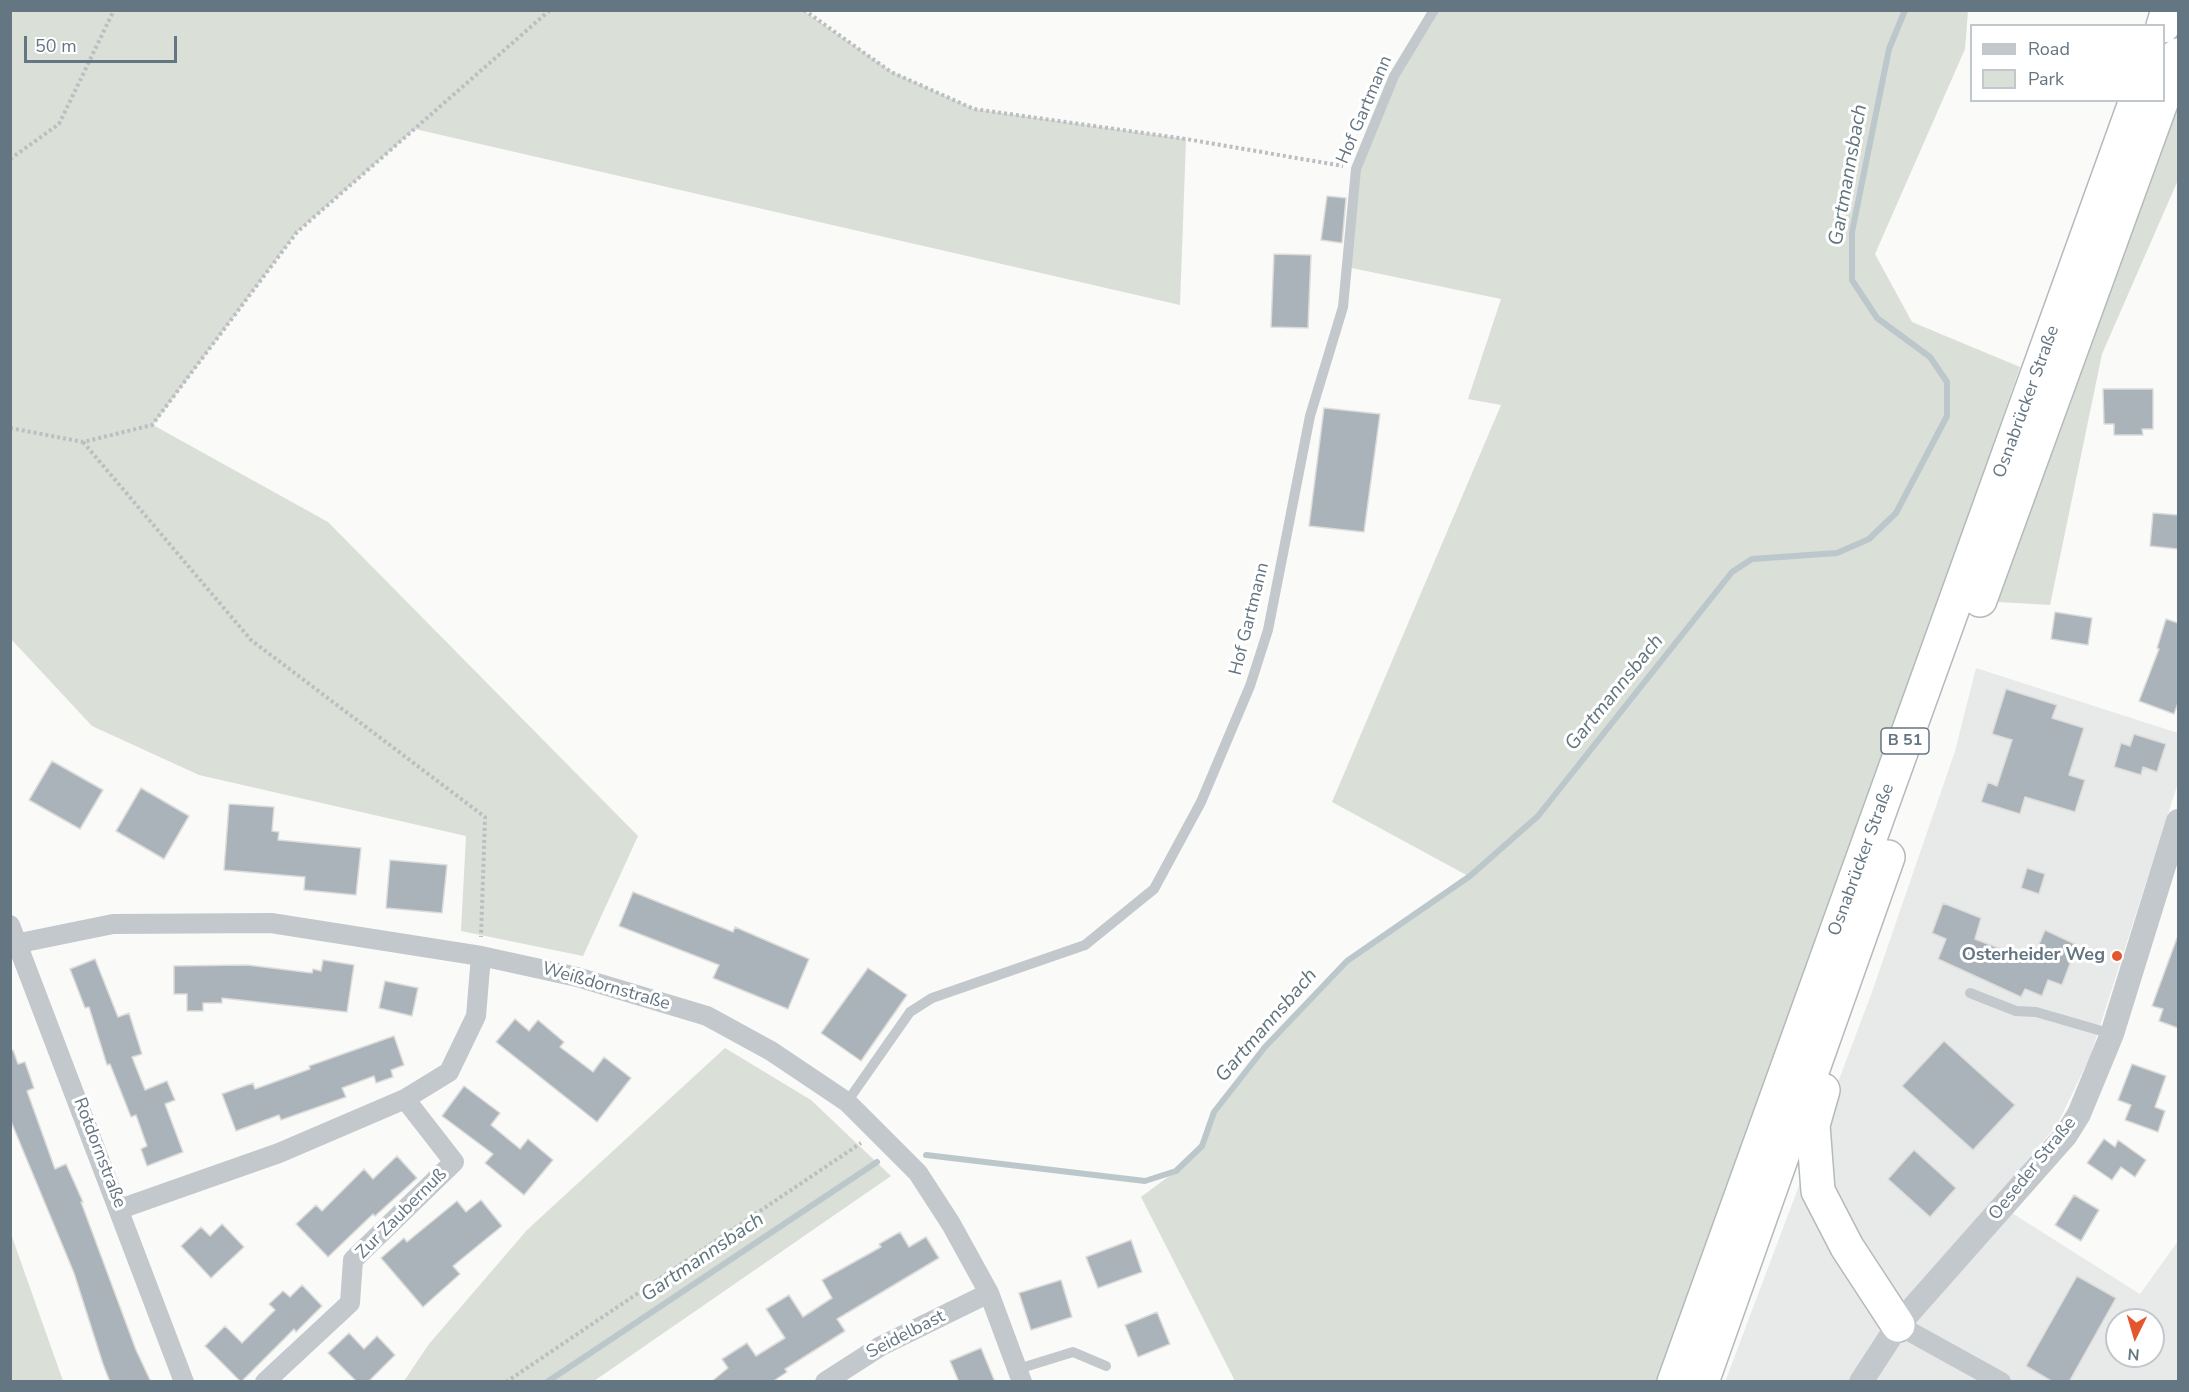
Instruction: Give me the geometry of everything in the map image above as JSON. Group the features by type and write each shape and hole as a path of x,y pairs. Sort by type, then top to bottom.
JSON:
{"highway":[{"path":"2165,91 2178,55"},
{"name":"Osnabrücker Straße","path":"1674,1382 2135,102"},
{"name":"Osnabrücker Straße","path":"1702,1382 1878,884 2161,102"},
{"path":"1878,884 1813,1125 1818,1191 1847,1247 1898,1325"}],"street":[{"name":"Oeseder Straße","path":"1861,1382 1898,1325 2066,1135 2079,1114 2112,1035 2178,821"},
{"name":"Weißdornstraße","path":"13,938 113,924 272,923 481,956 577,976 706,1016 771,1051 847,1102 918,1173 951,1224 989,1293 1020,1375"},
{"name":"Rotdornstraße","path":"13,938 120,1209 184,1382"},
{"path":"120,1209 279,1153 405,1099 449,1072 476,1016 481,956"},
{"name":"Zur Zaubernuß","path":"265,1382 350,1303 353,1260 454,1162 405,1099"},
{"name":"Seidelbast","path":"825,1382 881,1346 989,1293"},
{"path":"1898,1325 2001,1382"}],"lane":[{"name":"Hof Gartmann","path":"847,1102 910,1012 932,998 1085,945 1154,889 1191,821 1250,686 1268,630 1310,416 1343,307 1356,169 1394,76 1434,10"},
{"path":"1970,993 2016,1011 2036,1011 2112,1035"},
{"path":"1020,1375 1073,1352 1106,1366"}],"path":[{"path":"10,159 59,124 114,10"},
{"path":"10,428 83,442 152,425 297,232 550,10"},
{"path":"804,10 891,72 975,110 1186,139 1356,169"},
{"path":"83,442 251,640 485,817 481,956"},
{"path":"506,1382 878,1132"}],"shaded area":[{"path":"1976,668 2178,733 2178,783 2090,1057 2057,1125 1993,1201 2140,1294 2178,1241 2178,1381 1725,1382 1872,992 1955,751"}],"green space":[{"path":"11,10 804,11 892,72 974,109 1186,139 1180,305 415,129 297,232 153,425 328,522 638,836 583,956 461,931 466,836 199,775 92,726 11,639"},
{"path":"1434,11 1968,11 1965,49 1875,254 1912,322 2020,367 1934,616 1660,1381 1235,1381 1141,1197 1176,1171 1202,1146 1214,1112 1265,1047 1347,961 1470,877 1332,802 1501,405 1468,399 1501,299 1347,267 1356,169 1394,76"},
{"path":"2178,100 2178,180 2102,354 2050,605 1998,602"},
{"path":"725,1048 811,1100 891,1176 594,1381 404,1381 429,1344 527,1230"},
{"path":"11,1234 63,1381 11,1381"}],"building":[{"path":"1327,196 1346,198 1342,243 1321,240"},
{"path":"1274,254 1311,255 1308,328 1271,327"},
{"path":"2103,389 2153,389 2153,429 2142,429 2143,435 2114,435 2114,424 2104,424"},
{"path":"1324,408 1380,414 1364,532 1309,526"},
{"path":"2153,513 2178,515 2178,549 2150,546"},
{"path":"2055,612 2092,618 2088,645 2051,639"},
{"path":"2166,619 2178,623 2178,703 2174,714 2139,701 2159,649 2157,648"},
{"path":"2006,689 2057,705 2052,718 2084,728 2069,775 2085,780 2075,812 2025,797 2020,814 1981,802 1988,782 1997,786 2012,740 1992,734"},
{"path":"2134,734 2166,744 2157,772 2143,767 2141,775 2114,767 2121,743 2130,746"},
{"path":"52,761 103,790 80,829 29,800"},
{"path":"141,788 189,816 164,859 116,831"},
{"path":"229,804 274,807 272,831 279,832 278,840 361,848 356,895 304,890 305,877 224,870"},
{"path":"390,860 447,865 442,913 386,908"},
{"path":"2027,868 2045,874 2039,894 2021,888"},
{"path":"633,892 733,932 735,927 809,959 788,1009 713,978 719,965 619,926"},
{"path":"1943,903 1981,918 1975,939 2032,961 2045,930 2077,945 2062,985 2048,980 2042,996 2025,989 2021,997 1938,959 1946,939 1932,933"},
{"path":"2177,938 2178,1028 2159,1021 2163,1009 2152,1006"},
{"path":"95,959 118,1017 129,1013 142,1054 132,1057 145,1090 167,1081 175,1100 165,1104 183,1152 147,1166 141,1149 147,1146 136,1115 131,1117 110,1064 107,1065 89,1007 85,1008 70,969"},
{"path":"323,960 354,965 347,1012 222,998 222,1003 203,1003 203,1011 187,1011 187,994 174,994 174,966 247,965 312,973 313,969 321,971"},
{"path":"868,968 907,995 861,1061 821,1033"},
{"path":"385,981 418,988 412,1016 379,1008"},
{"path":"515,1019 529,1031 538,1020 564,1042 560,1047 593,1072 604,1057 631,1078 597,1122 496,1042"},
{"path":"394,1036 404,1065 391,1070 393,1077 376,1083 374,1076 342,1088 346,1097 281,1120 279,1115 236,1131 222,1094 253,1083 255,1089 310,1069 309,1066"},
{"path":"1944,1041 2015,1105 1973,1150 1902,1086"},
{"path":"13,1050 18,1064 25,1062 34,1088 27,1091 55,1169 66,1164 83,1202 81,1202 136,1350 151,1382 110,1382 74,1273 10,1119 10,1051"},
{"path":"2132,1064 2166,1076 2155,1107 2165,1111 2158,1132 2125,1120 2131,1105 2118,1100"},
{"path":"464,1086 500,1113 491,1125 520,1149 528,1139 553,1160 524,1195 485,1163 493,1154 442,1116"},
{"path":"2104,1139 2115,1147 2118,1140 2146,1160 2135,1177 2121,1167 2112,1180 2087,1163"},
{"path":"1914,1150 1956,1188 1930,1217 1888,1179"},
{"path":"397,1156 417,1178 375,1216 373,1214 328,1257 296,1224 316,1205 322,1211 364,1169 373,1179"},
{"path":"2074,1195 2099,1210 2081,1241 2055,1225"},
{"path":"481,1200 502,1226 453,1266 460,1274 423,1307 381,1258 404,1238 407,1242 457,1201 466,1212"},
{"path":"222,1224 244,1247 211,1278 181,1246 201,1227 210,1236"},
{"path":"900,1232 909,1247 926,1237 939,1258 837,1319 845,1331 785,1369 787,1372 772,1382 711,1382 728,1368 722,1359 747,1343 756,1356 785,1338 766,1309 789,1295 803,1317 832,1298 822,1280 881,1247 879,1244"},
{"path":"1131,1240 1142,1272 1098,1288 1086,1257"},
{"path":"2077,1276 2116,1298 2110,1308 2105,1308 2105,1318 2069,1382 2053,1382 2026,1366"},
{"path":"1061,1280 1072,1317 1031,1330 1019,1293"},
{"path":"302,1285 322,1306 296,1332 294,1329 241,1382 205,1346 225,1326 242,1343 275,1310 269,1304 283,1291 290,1297"},
{"path":"1157,1312 1170,1344 1138,1357 1125,1325"},
{"path":"349,1333 364,1349 377,1336 395,1355 368,1382 357,1382 328,1353"},
{"path":"981,1348 995,1382 959,1382 950,1361"}],"waterway":[{"name":"Gartmannsbach","path":"926,1155 1145,1181 1176,1171 1202,1146 1214,1112 1265,1047 1347,961 1470,876 1538,816 1732,572 1752,559 1837,553 1869,539 1896,513 1947,416 1947,382 1930,357 1877,318 1852,280 1852,232 1889,49 1905,10"},
{"name":"Gartmannsbach","path":"547,1382 877,1162"}],"place":[{"name":"Osterheider Weg","path":"2117,956"}]}
